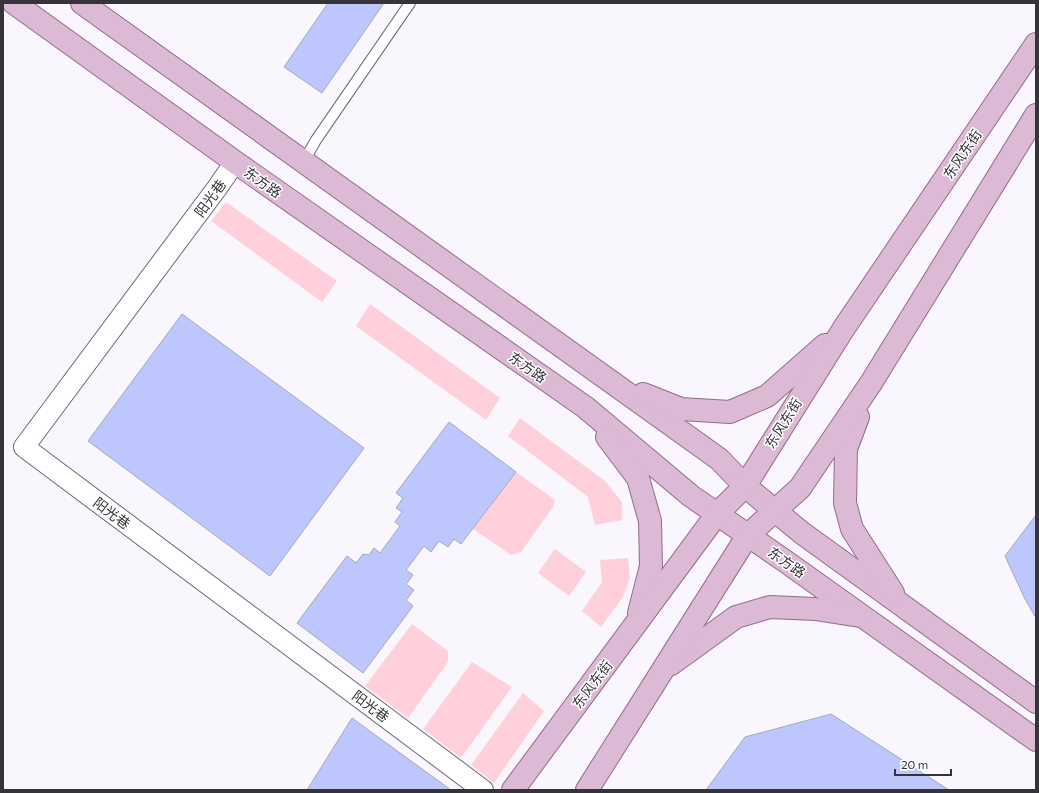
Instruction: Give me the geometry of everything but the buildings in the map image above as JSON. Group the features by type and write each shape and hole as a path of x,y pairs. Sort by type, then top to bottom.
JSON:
{"main road":[{"name":"东方路","path":"14,3 235,162 585,407 691,496 865,617 1036,740"},
{"path":"82,3 612,381 718,459 745,486 802,533 1036,702"},
{"name":"东风东街","path":"513,790 717,514 745,486 844,328 1036,44"},
{"path":"587,790 748,535 800,488 871,383 1036,115"},
{"path":"612,381 681,409 730,412 767,396 844,328"},
{"path":"871,383 846,449 845,503 852,529 899,603"},
{"path":"585,407 638,478 650,521 651,566 636,625"},
{"path":"662,671 736,617 770,607 816,609 865,617"}],"street":[{"name":"阳光巷","path":"235,162 213,194 24,447 483,790"}],"lane":[{"path":"304,161 316,140 410,3"}],"shaded area":[{"path":"226,202 337,281 322,302 211,221"},
{"path":"370,304 500,398 486,420 356,326"},
{"path":"520,418 605,481 622,502 622,520 595,525 588,497 508,436"},
{"path":"516,472 555,500 553,507 521,552 511,555 473,529"},
{"path":"555,549 586,572 569,596 538,573"},
{"path":"628,558 630,578 623,597 601,627 582,611 602,582 600,560"},
{"path":"412,624 448,651 448,662 408,718 365,686"},
{"path":"472,662 512,687 461,758 423,729"},
{"path":"523,693 544,711 494,783 471,765"}]}
